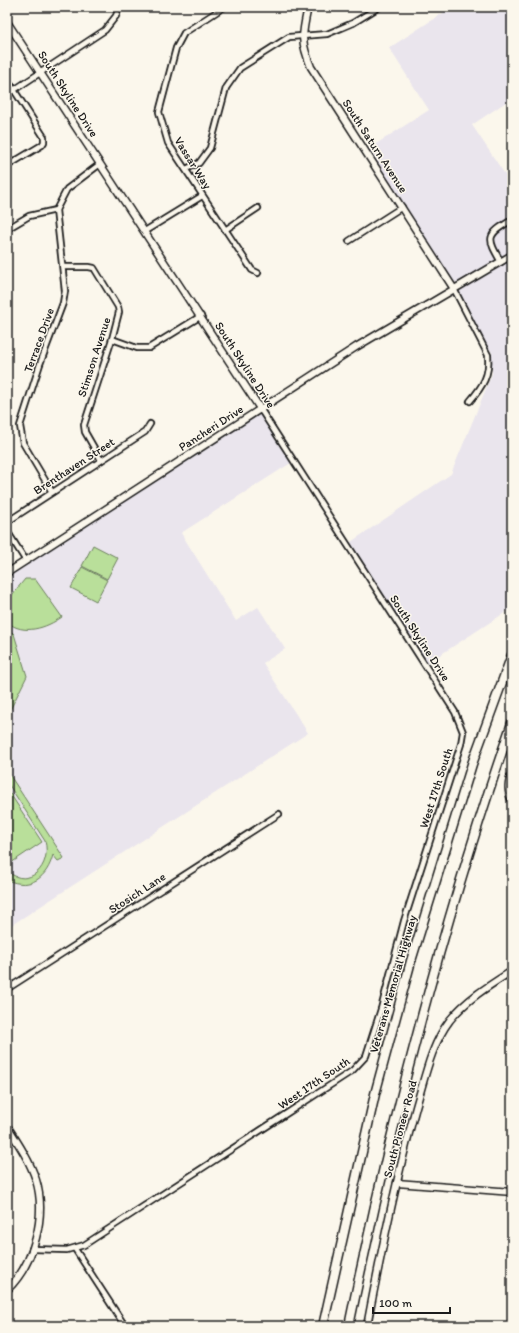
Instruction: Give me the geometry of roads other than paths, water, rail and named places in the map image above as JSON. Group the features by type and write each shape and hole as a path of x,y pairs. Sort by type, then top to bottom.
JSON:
{"highway":[{"name":"Veterans Memorial Highway","path":"323,1326 373,1101 411,961 472,764 512,655"},
{"path":"349,1326 365,1244 410,1059 444,934 491,783 512,723"}],"street":[{"path":"14,90 105,30 116,16 119,7"},
{"name":"Vassar Way","path":"224,7 184,33 176,48 159,112 168,143 252,270 258,273"},
{"name":"South Saturn Avenue","path":"308,7 302,47 311,67 454,289"},
{"path":"186,169 199,163 210,148 221,104 232,78 240,68 289,37 327,34 354,23 379,7"},
{"name":"South Skyline Drive","path":"7,22 146,231 461,724"},
{"path":"7,79 44,137 44,142 7,166"},
{"path":"7,229 29,216 56,210 67,189 100,164"},
{"path":"146,231 202,196"},
{"path":"349,241 402,207"},
{"path":"225,230 258,208"},
{"name":"Terrace Drive","path":"52,492 23,443 20,426 40,364 63,303 65,291 64,267 56,210"},
{"path":"501,262 490,244 491,239 501,226 512,220"},
{"name":"Pancheri Drive","path":"7,573 261,410 356,347 512,255"},
{"name":"Stimson Avenue","path":"64,267 94,268 118,306 119,312 112,339 84,425 85,432 101,460"},
{"path":"454,289 488,355 487,377 470,401"},
{"path":"112,339 137,348 149,348 200,316"},
{"name":"Brenthaven Street","path":"7,522 145,432 150,424"},
{"path":"7,531 26,561"},
{"name":"West 17th South","path":"75,1249 339,1080 361,1064 366,1056 381,1009 404,921 461,744 463,732 461,724"},
{"path":"512,772 508,784 512,801"},
{"name":"Stosich Lane","path":"7,989 278,814"},
{"name":"South Pioneer Road","path":"367,1326 397,1183 430,1057 439,1036 451,1019 474,996 512,971"},
{"path":"7,1126 26,1157 36,1181 39,1199 39,1220 32,1249 18,1276 7,1290"},
{"path":"397,1183 512,1192"},
{"path":"32,1249 75,1249 125,1326"}]}
